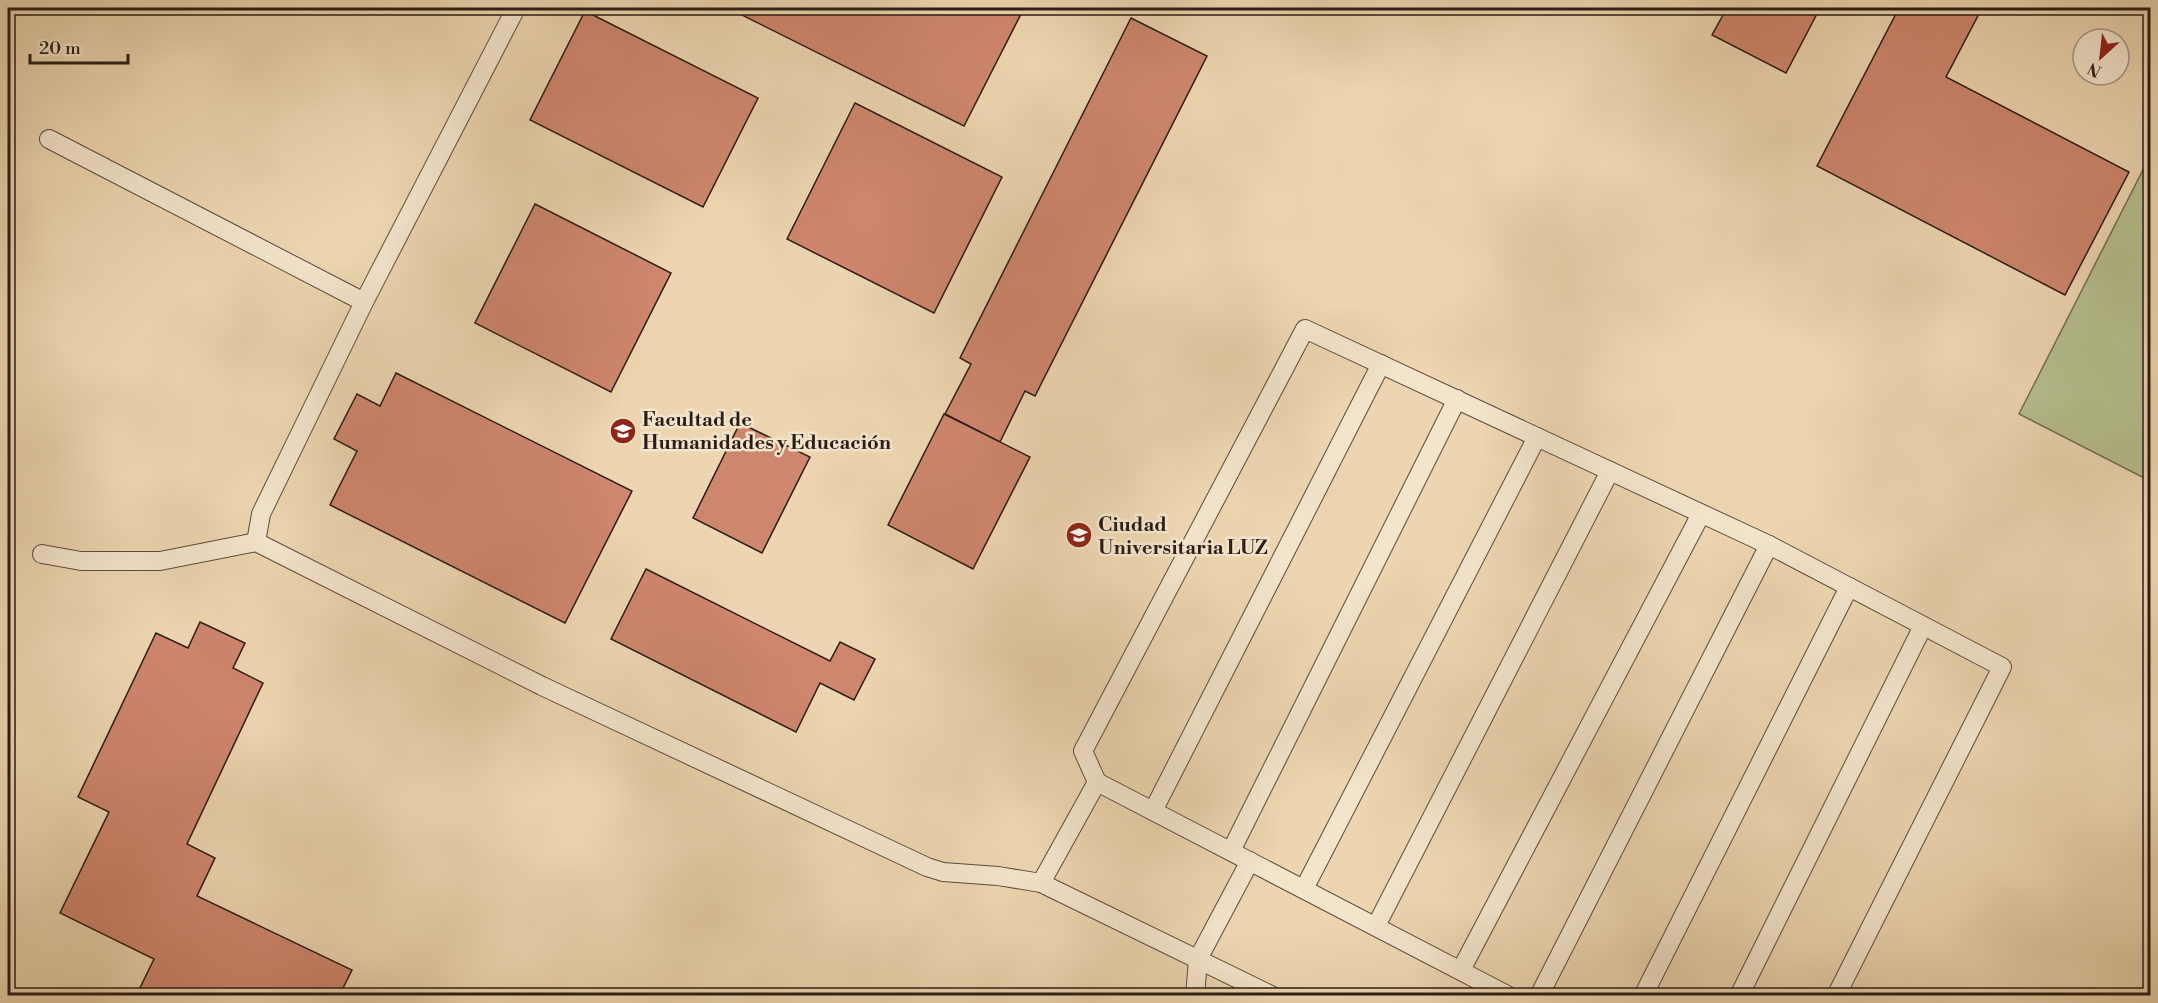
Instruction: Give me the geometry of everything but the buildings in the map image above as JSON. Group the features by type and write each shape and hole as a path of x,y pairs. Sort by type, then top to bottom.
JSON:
{"lane":[{"path":"256,542 261,514 364,302 516,8"},
{"path":"49,139 364,302"},
{"path":"1509,996 1097,782 1083,751 1305,329 1769,545 2002,667 1836,996"},
{"path":"1154,811 1381,364"},
{"path":"1231,851 1457,399"},
{"path":"1304,889 1537,437"},
{"path":"1376,926 1610,471"},
{"path":"1461,970 1701,514"},
{"path":"42,554 81,561 160,561 256,542 542,686 927,867 943,872 1041,882 1273,996"},
{"path":"1539,996 1769,545"},
{"path":"1643,996 1849,587"},
{"path":"1739,996 1923,626"},
{"path":"1041,882 1097,782"},
{"path":"1195,996 1198,959 1250,861"}],"green space":[{"path":"2150,156 2150,481 2019,414"}],"place":[{"name":"Facultad de Humanidades y Educación","path":"623,431"},
{"name":"Ciudad Universitaria LUZ","path":"1079,535"}]}
